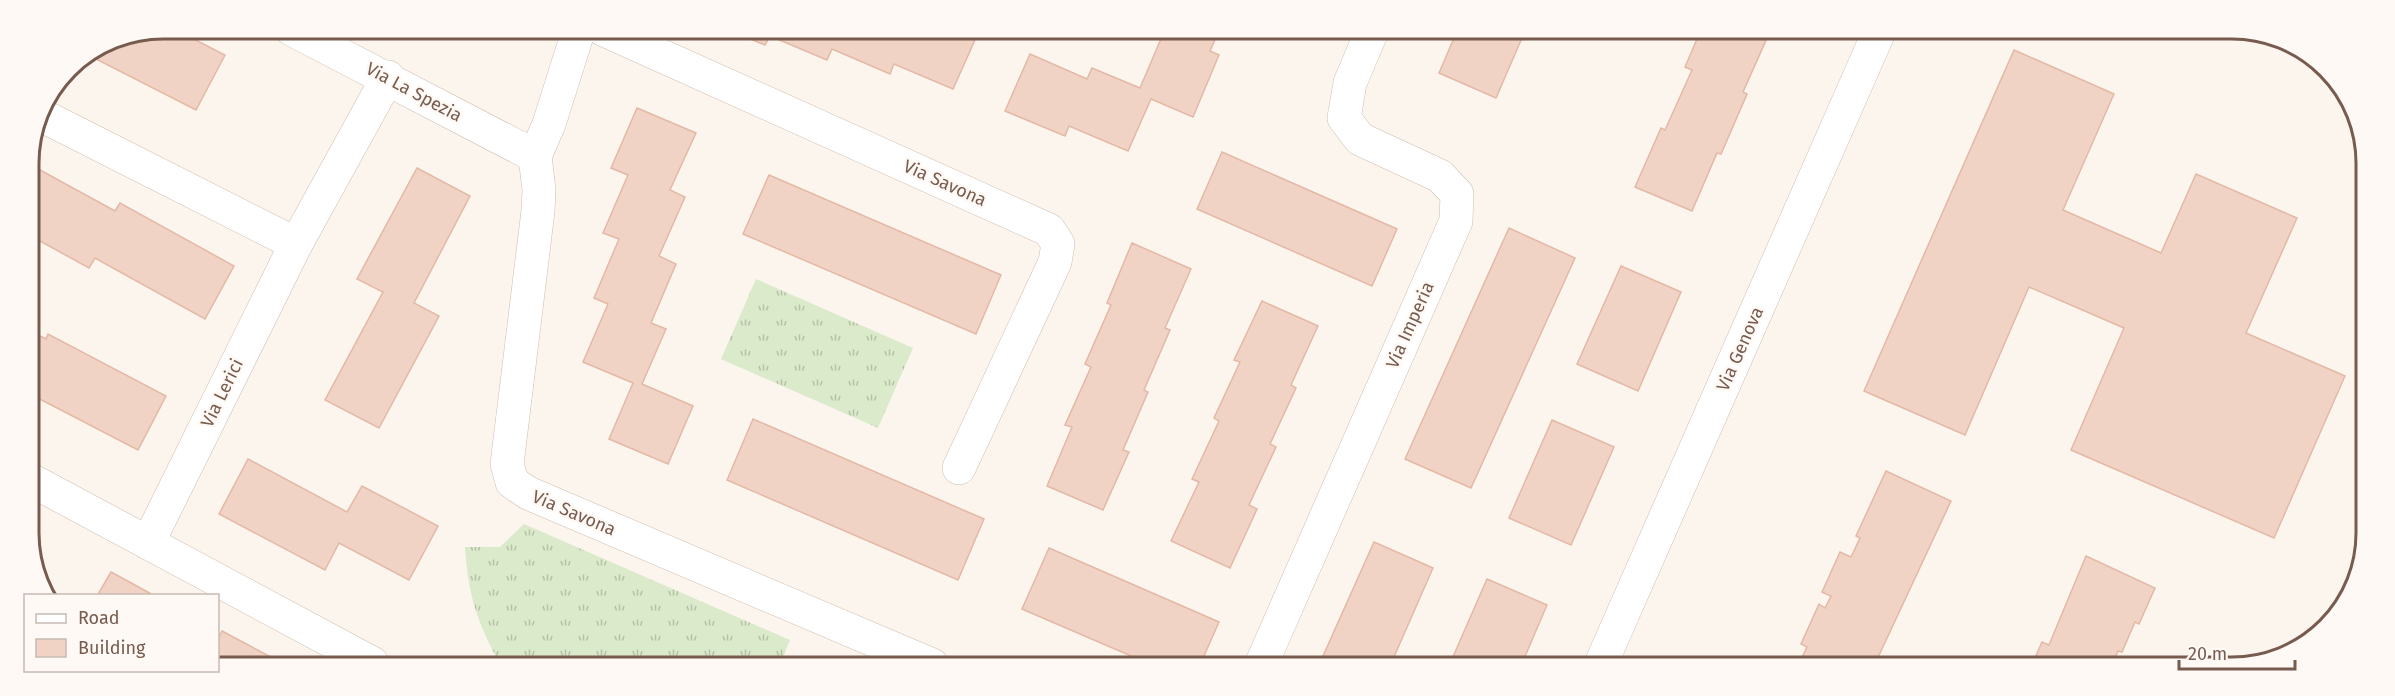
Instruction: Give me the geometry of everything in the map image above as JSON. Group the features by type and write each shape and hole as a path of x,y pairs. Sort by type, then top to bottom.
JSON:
{"street":[{"name":"Via La Spezia","path":"311,39 536,156"},
{"name":"Via Savona","path":"576,39 549,124 536,156 538,211 507,464 512,482 528,493 913,657"},
{"name":"Via Savona","path":"624,39 1049,230 1058,244 1055,262 959,468"},
{"name":"Via Imperia","path":"1265,657 1456,221 1457,194 1440,176 1360,139 1344,118 1350,83 1369,39"},
{"name":"Via Genova","path":"1604,657 1876,39"},
{"name":"Via Lerici","path":"148,543 296,244 388,77"},
{"path":"47,118 296,244"},
{"path":"39,484 361,657"}],"green space":[{"path":"756,279 913,348 878,428 721,359"},
{"path":"524,524 790,640 783,657 496,657 485,635 471,594 465,547 500,547"}],"building":[{"path":"194,39 225,55 196,110 96,59 115,48 138,41"},
{"path":"751,39 768,39 765,45"},
{"path":"777,39 975,39 953,89 894,64 890,74 832,49 827,60"},
{"path":"1161,39 1215,39 1210,51 1219,55 1193,117 1151,99 1128,151 1069,126 1065,136 1005,111 1030,54 1087,79 1092,68 1140,88"},
{"path":"1454,39 1522,39 1496,98 1439,73"},
{"path":"1697,39 1767,39 1743,92 1747,94 1721,154 1717,153 1692,211 1635,187 1661,128 1665,130 1692,70 1685,67"},
{"path":"2014,50 2114,94 2063,210 2161,253 2196,174 2297,218 2246,333 2345,376 2274,538 2071,450 2124,328 2029,287 1965,435 1864,391"},
{"path":"637,108 696,133 670,190 685,197 659,256 676,264 651,323 666,329 642,384 693,406 668,464 609,439 633,383 583,362 608,304 594,298 619,239 603,233 628,175 611,168"},
{"path":"1222,152 1397,229 1372,286 1197,209"},
{"path":"417,168 470,196 414,303 439,316 379,428 325,400 383,292 357,279"},
{"path":"39,169 115,211 120,203 234,266 205,319 95,258 89,268 39,240"},
{"path":"769,175 1001,275 976,334 743,234"},
{"path":"1509,228 1575,258 1471,488 1405,459"},
{"path":"1132,243 1191,269 1165,328 1170,330 1144,390 1148,392 1123,450 1129,452 1103,510 1047,486 1072,427 1065,425 1091,367 1085,364 1111,305 1107,303"},
{"path":"1621,266 1681,292 1638,391 1577,364"},
{"path":"1262,301 1318,326 1291,385 1296,388 1270,444 1276,447 1249,505 1257,509 1230,568 1171,541 1199,482 1192,479 1219,421 1214,418 1240,362 1234,360"},
{"path":"48,334 166,396 138,450 39,399 39,336 46,339"},
{"path":"753,419 984,519 958,580 727,480"},
{"path":"1552,420 1614,447 1571,545 1509,518"},
{"path":"248,459 347,512 362,486 438,526 409,580 339,543 325,570 219,514"},
{"path":"1886,471 1951,501 1878,657 1802,657 1807,647 1801,644 1819,604 1825,608 1831,596 1822,592 1840,552 1851,557 1860,538 1856,536"},
{"path":"1374,542 1433,568 1394,657 1323,657"},
{"path":"1049,548 1219,622 1204,657 1133,657 1022,609"},
{"path":"2086,556 2155,588 2139,624 2135,622 2122,652 2118,651 2115,657 2035,657 2042,642 2049,645"},
{"path":"111,572 151,594 98,594"},
{"path":"1487,579 1547,605 1525,657 1453,657"},
{"path":"222,631 271,657 219,657 219,637"}]}
